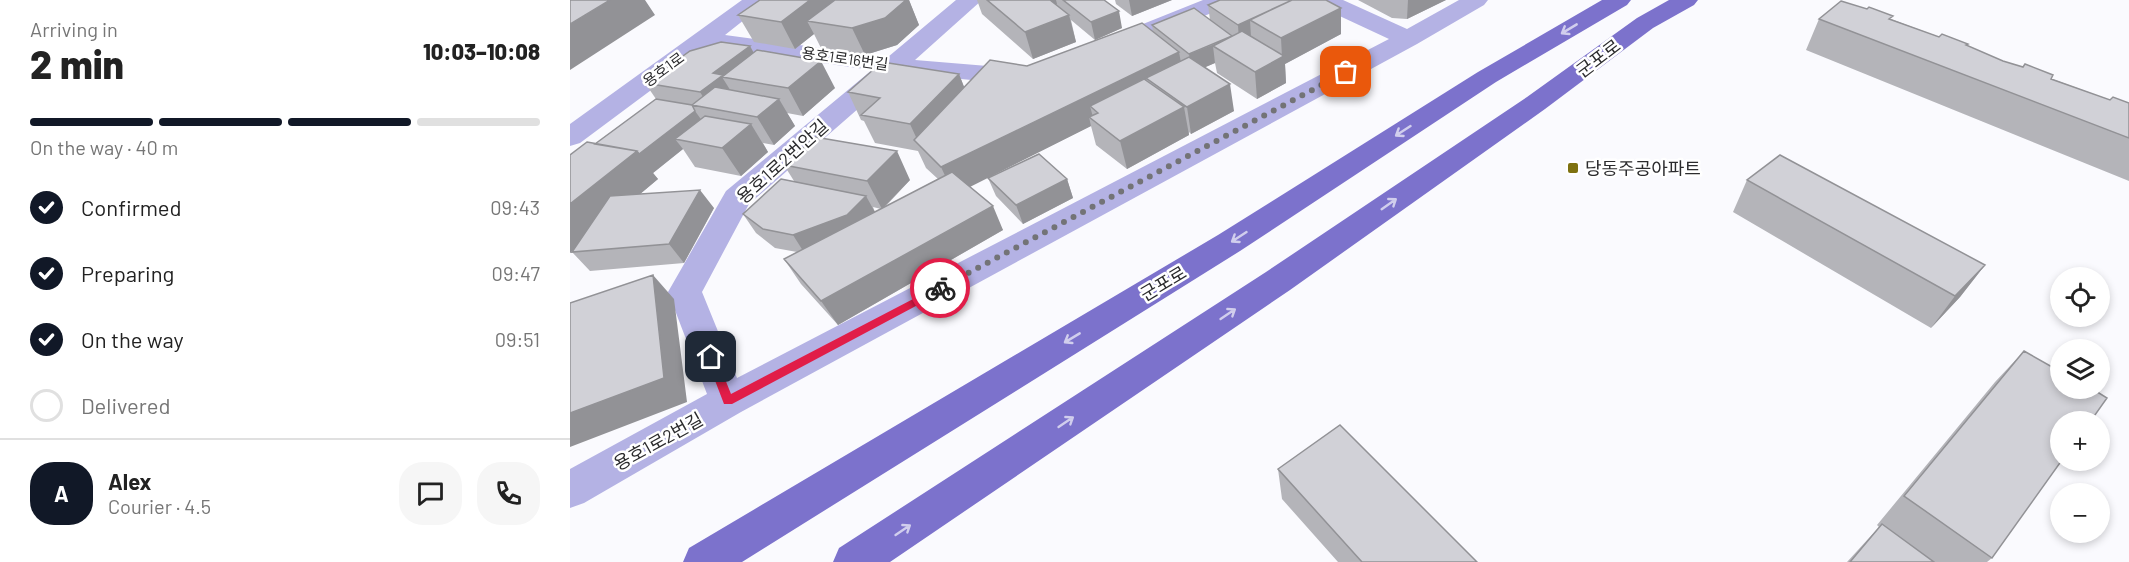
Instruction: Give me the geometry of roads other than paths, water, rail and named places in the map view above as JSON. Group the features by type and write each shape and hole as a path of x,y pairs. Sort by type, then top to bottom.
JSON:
{"main road":[{"name":"군포로","path":"705,562 1229,243 1487,77 1619,0"},
{"name":"군포로","path":"855,562 1287,274 1536,103 1645,22 1686,0"}],"street":[{"name":"용호1로","path":"570,137 757,0"},
{"name":"용호1로2번안길","path":"728,401 685,292 737,198 891,64 970,0"},
{"path":"1084,56 1223,0"},
{"path":"1324,0 1408,39"},
{"name":"용호1로2번길","path":"570,490 728,401 1408,39 1476,0"},
{"name":"용호1로16번길","path":"703,39 891,64 1030,78 1041,74"}],"place":[{"name":"당동주공아파트","path":"1573,168"}]}
